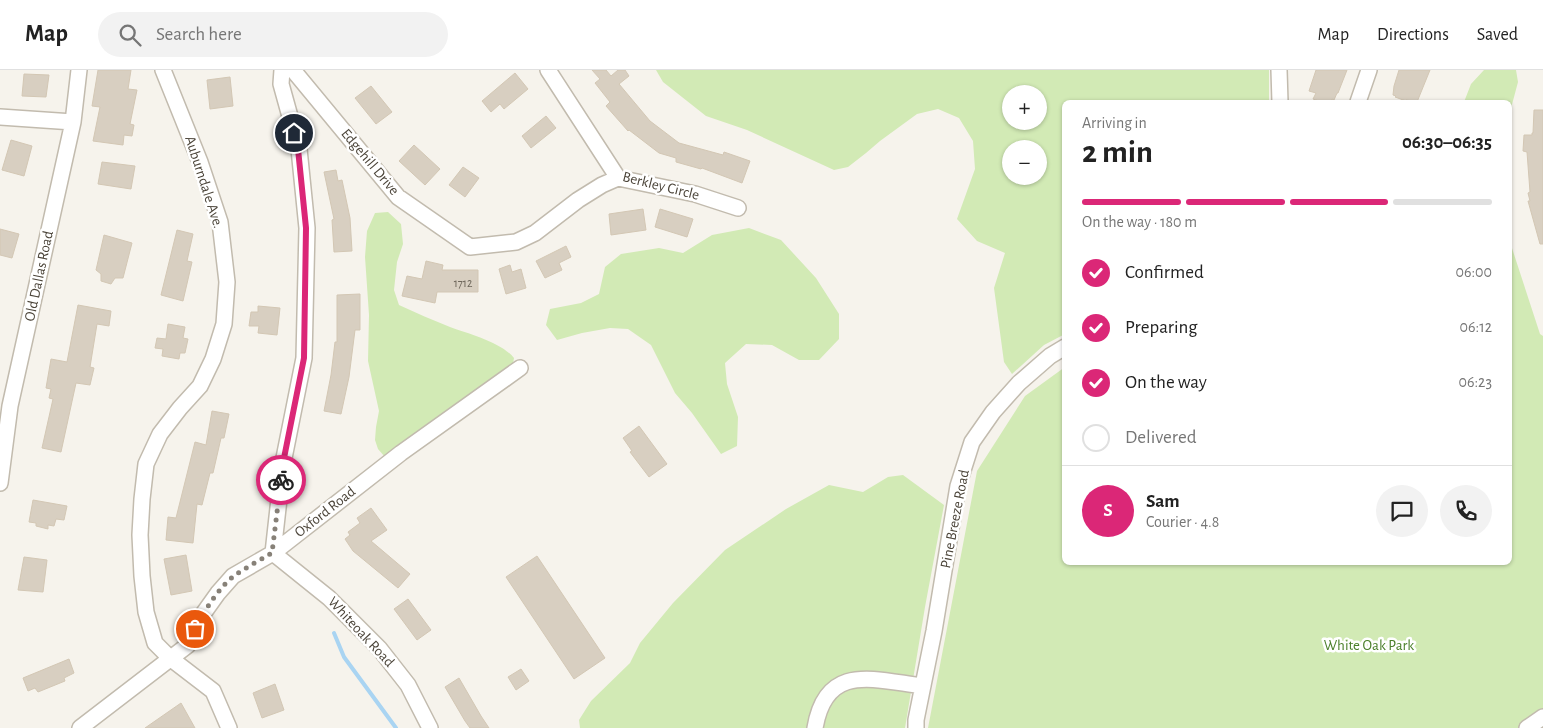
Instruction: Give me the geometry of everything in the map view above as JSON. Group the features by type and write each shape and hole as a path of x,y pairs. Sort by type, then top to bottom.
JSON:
{"street":[{"name":"Old Dallas Road","path":"0,483 5,405 73,122 79,70"},
{"name":"Auburndale Ave.","path":"163,70 200,162 220,222 227,282 224,324 213,359 200,386 160,434 146,464 140,535 142,576 146,612 155,643 170,658 214,691 229,728"},
{"path":"272,553 283,463 304,358 306,237 298,149 281,84 282,70"},
{"name":"Edgehill Drive","path":"293,70 398,197 470,248 516,242 535,233 578,200 602,185 618,178"},
{"name":"Berkley Circle","path":"548,70 618,178 696,194 738,208"},
{"path":"1279,70 1280,100"},
{"path":"1359,100 1369,70"},
{"path":"0,117 73,122"},
{"name":"Pine Breeze Road","path":"916,728 958,486 972,442 1019,383 1050,356 1062,349"},
{"name":"Oxford Road","path":"80,728 188,644 203,614 218,593 234,576 272,553 401,453 520,368"},
{"name":"Whiteoak Road","path":"272,553 329,598 379,648 408,686 430,728"},
{"path":"815,728 822,703 828,693 838,684 862,679 923,686"},
{"path":"1527,728 1543,717"}],"green space":[{"path":"656,70 1269,70 1269,100 1062,100 1062,336 1044,345 1012,374 1004,362 994,288 1005,253 977,241 957,219 975,169 973,141 959,118 938,109 917,114 848,167 834,170 747,130 706,116 663,82"},
{"path":"1484,70 1516,70 1518,82 1512,104 1512,100 1465,100 1471,84"},
{"path":"388,212 401,224 403,244 397,262 394,290 399,305 493,343 514,358 513,364 385,457 378,449 375,440 379,411 368,361 369,315 365,257 367,231 375,213"},
{"path":"749,228 781,240 816,278 839,314 839,339 819,360 799,360 772,345 746,344 725,363 727,384 738,417 737,446 721,454 692,413 675,393 651,345 628,329 610,328 557,340 546,325 550,309 581,303 599,294 605,267 621,254 659,248 683,253 712,235"},
{"name":"White Oak Park","path":"1512,248 1540,334 1543,336 1543,728 928,728 977,471 1025,396 1062,369 1062,565 1512,565"},
{"path":"903,475 944,505 905,728 580,728 579,720 591,701 630,663 640,643 673,603 725,550 786,509 829,485 863,492 888,477"}],"building":[{"path":"98,70 131,70 128,89 137,90 130,124 134,125 132,136 124,135 123,145 93,141 100,107 92,106"},
{"path":"592,70 606,70 611,76 618,70 625,70 629,76 619,84 650,121 679,143 723,155 724,152 750,161 742,183 702,168 676,162 676,158 659,153 628,131 606,106 610,102 595,83 600,79"},
{"path":"1316,70 1347,70 1334,100 1313,99 1316,93 1309,91"},
{"path":"1399,70 1430,70 1418,100 1403,100 1395,97 1393,95"},
{"path":"515,73 528,89 504,109 500,104 491,112 482,101"},
{"path":"24,74 49,75 46,97 22,96"},
{"path":"230,77 233,106 210,109 207,80"},
{"path":"371,86 392,112 376,124 355,98"},
{"path":"1534,110 1543,110 1543,244 1540,244 1528,201 1530,201 1528,193 1530,192 1527,152 1523,151 1524,135 1532,135 1533,133"},
{"path":"546,116 556,128 531,148 522,136"},
{"path":"11,140 32,146 24,176 2,170"},
{"path":"414,145 440,169 425,185 399,161"},
{"path":"102,162 135,166 131,189 98,184"},
{"path":"463,167 479,178 465,197 449,185"},
{"path":"336,170 338,181 342,180 350,218 352,251 334,252 332,220 334,219 324,172"},
{"path":"643,209 646,230 611,235 609,214"},
{"path":"660,209 693,219 687,237 655,227"},
{"path":"0,229 19,234 12,258 0,255"},
{"path":"177,230 193,234 187,261 192,262 183,301 161,295"},
{"path":"104,235 132,243 123,278 115,278 111,284 101,281 101,274 96,270"},
{"path":"566,246 571,257 559,263 562,270 545,278 536,261"},
{"path":"426,261 443,265 442,270 478,270 478,292 437,292 435,303 402,296 407,276 422,279"},
{"path":"510,265 512,272 521,269 526,288 506,294 499,269"},
{"path":"360,294 360,330 355,330 349,377 341,414 324,411 335,342 337,342 337,295"},
{"path":"78,305 111,311 109,326 97,324 90,367 94,368 90,385 76,383 61,452 42,448 53,399 49,398 51,389 46,388 51,359 67,362"},
{"path":"258,306 280,308 277,335 258,333 259,326 249,326 251,312 258,312"},
{"path":"168,324 185,327 183,338 188,339 185,353 180,353 179,359 162,356 163,349 155,348 157,338 166,339"},
{"path":"212,411 229,414 224,438 221,438 213,473 210,473 202,505 197,504 193,543 166,540 168,517 176,518 195,442 206,445"},
{"path":"639,426 667,464 649,477 630,452 632,451 623,438"},
{"path":"33,500 67,506 64,520 56,519 54,526 48,525 48,529 29,522"},
{"path":"371,508 387,530 371,541 410,574 398,588 353,551 345,539 350,535 348,532 360,523 357,518"},
{"path":"186,555 192,591 171,595 164,559"},
{"path":"537,556 605,658 574,679 506,577"},
{"path":"24,557 47,560 43,592 18,590"},
{"path":"408,599 431,630 417,640 394,609"},
{"path":"69,659 74,673 64,678 65,681 38,692 35,688 28,691 23,678"},
{"path":"521,669 529,681 516,690 508,677"},
{"path":"459,678 489,728 470,728 465,721 445,687"},
{"path":"275,684 284,710 262,718 253,693"},
{"path":"181,703 195,728 145,728"}],"waterway":[{"path":"334,633 344,657 396,728"}],"way so far":[{"path":"195,629 218,593 234,576 272,553 281,480"}],"route":[{"path":"281,480 304,358 306,228 298,149 294,133"}]}
